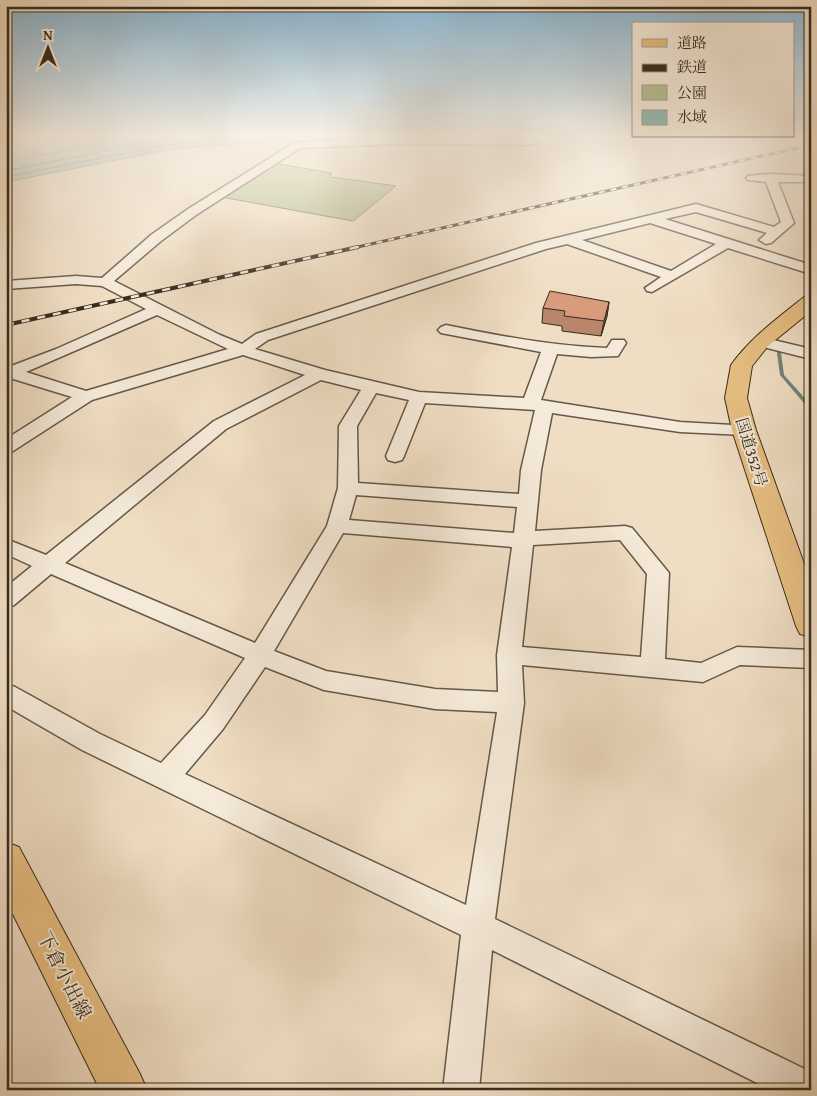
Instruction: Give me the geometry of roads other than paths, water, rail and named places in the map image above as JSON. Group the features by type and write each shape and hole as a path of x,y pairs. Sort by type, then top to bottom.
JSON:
{"main road":[{"name":"国道352号","path":"809,614 744,430 736,398 742,365 761,342 811,301"},
{"name":"下倉小出線","path":"6,860 124,1090"}],"street":[{"path":"105,282 156,238 230,188"},
{"path":"753,252 788,223 774,188"},
{"path":"6,447 86,396 243,350 262,337 523,251 696,208 776,232"},
{"path":"651,219 811,270"},
{"path":"567,239 672,276"},
{"path":"652,288 727,243"},
{"path":"6,284 76,280 105,282 214,338 243,350 319,374 371,387 419,396 538,405 680,427 744,430"},
{"path":"8,374 158,309"},
{"path":"446,330 551,347 612,353 618,343"},
{"path":"761,342 811,354"},
{"path":"461,1090 478,927 511,703 509,655 538,405 551,347"},
{"path":"8,374 86,396"},
{"path":"6,599 220,425 319,374"},
{"path":"166,778 214,722 260,656 310,568 337,526 348,488 348,426 371,387"},
{"path":"395,456 419,396"},
{"path":"348,488 528,501"},
{"path":"337,526 523,540 625,533 658,573 652,667"},
{"path":"6,546 47,566 260,656 324,680 435,699 511,703"},
{"path":"509,655 703,673 737,656 811,659"},
{"path":"6,694 91,742 478,927 809,1090"}],"waterway":[{"path":"779,353 782,375 811,408"}],"railway":[{"path":"353,248 619,188"},
{"path":"6,325 358,247"}]}
